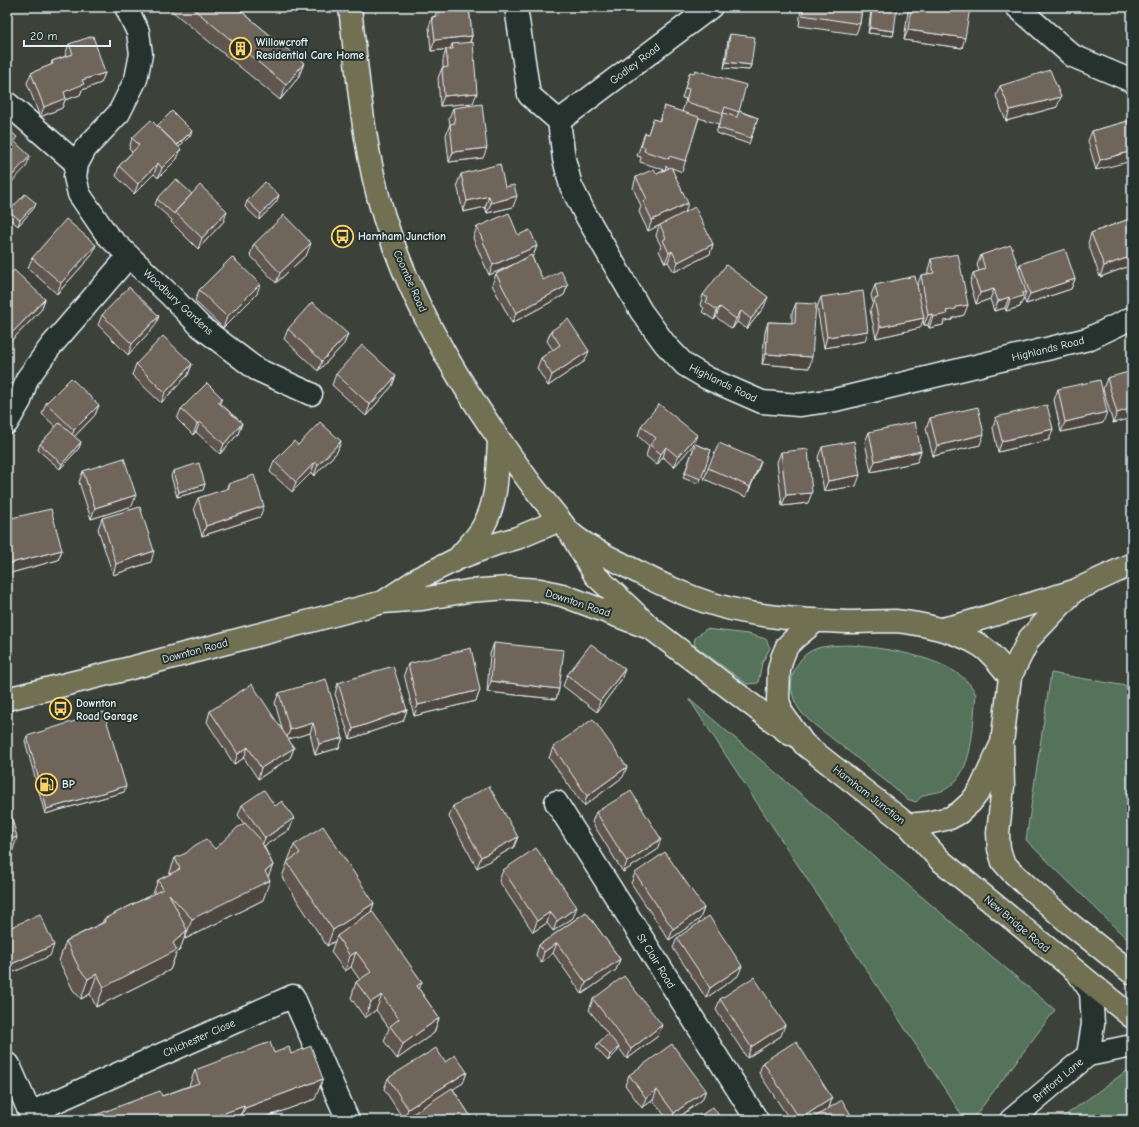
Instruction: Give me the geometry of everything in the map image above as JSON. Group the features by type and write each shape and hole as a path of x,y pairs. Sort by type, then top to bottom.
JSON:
{"main road":[{"name":"Coombe Road","path":"350,7 363,121 371,164 383,215 400,262 417,300 445,353 473,401 499,441 565,527"},
{"path":"459,558 484,526 491,508 496,482 499,441"},
{"path":"565,527 608,556 670,588 714,605 780,618 898,622 942,629 967,638 980,645 1000,663 1010,677"},
{"name":"Downton Road","path":"383,602 421,577 459,558 496,544 565,527 595,575 652,628 804,744"},
{"path":"942,629 1074,591 1132,564"},
{"name":"Downton Road","path":"7,699 383,602 422,599 468,591 508,588 540,590 562,595 652,628"},
{"name":"Harnham Junction","path":"817,620 796,636 787,646 782,658 779,670 778,700 782,713 804,744 908,825 927,823 950,818 965,808 980,790 1002,743 1010,677 1029,639 1074,591"},
{"path":"1002,743 1003,786 998,833 999,849 1003,862 1024,884 1069,923 1132,972"},
{"name":"New Bridge Road","path":"908,825 940,860 1132,1017"}],"street":[{"name":"Woodbury Gardens","path":"126,7 138,32 141,54 136,79 119,113 85,149 77,164 75,177 78,194 107,235 201,326 256,369 311,394"},
{"path":"516,7 529,95 559,121"},
{"name":"Godley Road","path":"559,121 711,7"},
{"path":"1017,7 1073,56 1132,81"},
{"path":"7,103 77,164"},
{"name":"Highlands Road","path":"559,121 564,159 571,186 584,212 641,311 665,344 685,364 707,378 762,402 799,405 835,400 1088,340 1132,318"},
{"path":"7,423 20,401 27,379 51,346 129,256"},
{"name":"St Clair Road","path":"556,802 757,1120"},
{"name":"Britford Lane","path":"1078,974 1091,992 1094,1024 1088,1055"},
{"name":"Chichester Close","path":"10,1065 30,1113 293,996 348,1120"},
{"name":"Britford Lane","path":"1011,1120 1088,1055 1132,1046"}],"green space":[{"path":"706,629 748,634 766,639 770,648 762,663 758,683 747,684 694,645 695,638"},
{"path":"850,645 902,652 921,657 955,672 968,682 976,695 970,746 962,771 955,781 946,789 924,795 916,802 907,799 815,725 796,705 792,689 792,679 795,669 805,655 825,646"},
{"path":"1051,673 1132,687 1132,944 1026,840"},
{"path":"689,699 1055,1010 972,1120 965,1120"},
{"path":"1132,1071 1132,1120 1059,1120 1125,1072"}],"building":[{"path":"191,7 236,7 304,63 286,85"},
{"path":"469,7 472,36 435,40 432,17 439,16 438,8"},
{"path":"804,7 862,7 860,24 802,15"},
{"path":"872,7 897,7 894,31 870,28"},
{"path":"911,7 970,8 965,38 908,30"},
{"path":"730,34 755,37 751,65 726,62"},
{"path":"93,36 105,73 82,80 84,84 64,92 66,98 44,107 31,73 53,64 52,61 73,54 69,44"},
{"path":"473,42 477,93 444,96 442,68 448,67 446,49 453,49 452,44"},
{"path":"695,70 746,85 739,112 725,107 723,113 686,102 689,89 685,88 690,72 694,73"},
{"path":"1050,70 1061,97 1010,110 1000,86"},
{"path":"482,104 487,148 453,152 450,124 455,123 453,108"},
{"path":"664,106 699,117 686,161 669,156 669,159 644,151 645,147 641,146 645,133 648,134 653,119 660,121"},
{"path":"172,111 192,131 177,145 157,126"},
{"path":"739,111 758,118 751,138 718,128 723,113 737,117"},
{"path":"151,120 181,149 162,168 158,163 138,184 119,166 139,145 132,138"},
{"path":"1132,120 1132,151 1100,160 1092,131"},
{"path":"7,128 17,137 14,141 30,156 7,181"},
{"path":"500,164 505,187 514,185 517,196 491,203 489,196 467,201 461,174"},
{"path":"671,167 688,203 652,220 643,201 647,199 636,177 654,169 657,174"},
{"path":"176,179 192,194 174,214 157,199"},
{"path":"265,182 279,195 261,214 247,201"},
{"path":"200,185 227,211 202,238 175,212"},
{"path":"25,194 36,203 20,220 9,211"},
{"path":"695,207 713,244 678,262 672,251 669,253 663,240 666,238 660,225"},
{"path":"509,213 518,235 530,230 537,246 493,265 477,227"},
{"path":"284,215 311,243 280,273 254,244"},
{"path":"1132,218 1132,256 1104,266 1091,233"},
{"path":"66,219 96,245 61,283 32,258"},
{"path":"1011,245 1026,292 1022,293 1023,296 1010,300 1009,297 998,301 994,289 980,293 973,273 985,269 981,255"},
{"path":"1065,249 1075,279 1030,294 1020,264"},
{"path":"958,254 968,305 956,307 956,309 946,311 947,314 933,317 932,314 928,315 921,275 934,273 931,259"},
{"path":"531,255 543,280 561,271 568,285 516,313 496,274"},
{"path":"232,257 260,284 227,317 199,290"},
{"path":"726,265 768,297 751,319 741,311 736,319 720,307 717,310 706,302 708,298 703,295"},
{"path":"14,270 45,299 10,335 7,332 7,277"},
{"path":"915,276 924,318 880,327 874,299 878,298 875,285"},
{"path":"129,287 159,316 132,344 102,315"},
{"path":"863,291 868,331 827,337 821,297"},
{"path":"312,302 348,334 322,361 288,329"},
{"path":"796,303 816,304 812,357 766,354 768,322 795,323"},
{"path":"568,319 589,351 552,375 541,358 560,345 551,331"},
{"path":"163,336 192,364 165,393 136,364"},
{"path":"362,345 396,376 370,405 336,374"},
{"path":"1132,371 1132,408 1117,413 1107,378"},
{"path":"71,378 99,405 74,430 46,403"},
{"path":"1100,380 1107,412 1065,422 1058,389"},
{"path":"207,383 222,398 218,402 242,423 224,444 200,422 197,424 181,409"},
{"path":"659,404 697,435 678,457 666,447 661,454 650,445 656,438 641,426"},
{"path":"1047,405 1053,429 1002,441 996,417"},
{"path":"978,407 984,434 937,446 930,418"},
{"path":"320,422 341,441 318,465 315,462 296,482 274,461 294,441 298,445"},
{"path":"915,422 921,451 875,461 869,432"},
{"path":"59,423 81,442 62,464 40,444"},
{"path":"854,441 860,475 828,481 822,447"},
{"path":"719,443 761,461 750,487 708,468"},
{"path":"695,444 711,450 701,479 685,473"},
{"path":"808,449 812,493 786,495 781,452"},
{"path":"124,458 136,495 95,508 83,471"},
{"path":"199,463 205,484 179,492 173,471"},
{"path":"254,475 264,506 206,526 198,498 229,488 228,484"},
{"path":"140,507 154,551 116,564 102,518"},
{"path":"51,509 62,550 11,563 7,549 7,519"},
{"path":"494,643 564,650 559,689 491,681"},
{"path":"591,644 625,669 600,701 567,675"},
{"path":"471,648 480,690 418,705 408,664"},
{"path":"393,666 407,710 353,729 338,683"},
{"path":"326,679 343,738 319,744 313,723 290,730 279,693"},
{"path":"252,684 294,748 261,768 248,747 238,754 210,711"},
{"path":"104,712 126,786 47,809 27,736"},
{"path":"593,719 627,767 587,796 553,747"},
{"path":"489,786 518,837 481,857 453,806"},
{"path":"264,790 275,806 282,801 294,818 265,838 242,805"},
{"path":"631,791 661,839 627,862 596,812"},
{"path":"7,800 17,837 7,840"},
{"path":"245,823 260,839 273,865 265,872 270,880 192,919 169,894 187,930 173,943 177,950 104,987 97,974 88,979 80,970 66,941 105,922 104,919 163,889 158,880 180,869 175,858 186,853 206,839 215,849 238,827"},
{"path":"323,826 374,903 333,930 287,862 300,853 294,845"},
{"path":"536,848 577,907 557,921 550,912 537,921 503,870"},
{"path":"665,852 704,908 673,929 635,873"},
{"path":"372,911 422,982 417,986 439,1018 403,1044 390,1026 399,1019 382,995 371,1002 356,982 371,972 356,952 350,956 337,936"},
{"path":"586,912 620,959 586,983 557,943 544,952 539,945"},
{"path":"40,914 54,945 7,966 7,929"},
{"path":"709,916 742,966 710,988 677,938"},
{"path":"624,976 662,1025 631,1049 593,999"},
{"path":"754,977 785,1025 751,1047 720,999"},
{"path":"608,1034 619,1047 610,1055 598,1043"},
{"path":"796,1041 832,1098 800,1119 763,1062"},
{"path":"270,1042 274,1053 289,1047 291,1054 311,1046 323,1079 245,1108 244,1106 205,1120 82,1120 160,1091 162,1096 199,1083 195,1070"},
{"path":"672,1044 706,1090 674,1113 657,1090 646,1098 629,1075"},
{"path":"436,1048 445,1062 455,1055 467,1072 408,1109 388,1078"},
{"path":"452,1088 473,1120 410,1120 408,1117"},
{"path":"842,1100 854,1120 810,1120"},
{"path":"713,1107 722,1120 694,1120"}],"place":[{"name":"Willowcroft Residential Care Home","path":"240,48"},
{"name":"Harnham Junction","path":"343,236"},
{"name":"Downton Road Garage","path":"61,709"},
{"name":"BP","path":"46,784"}]}
